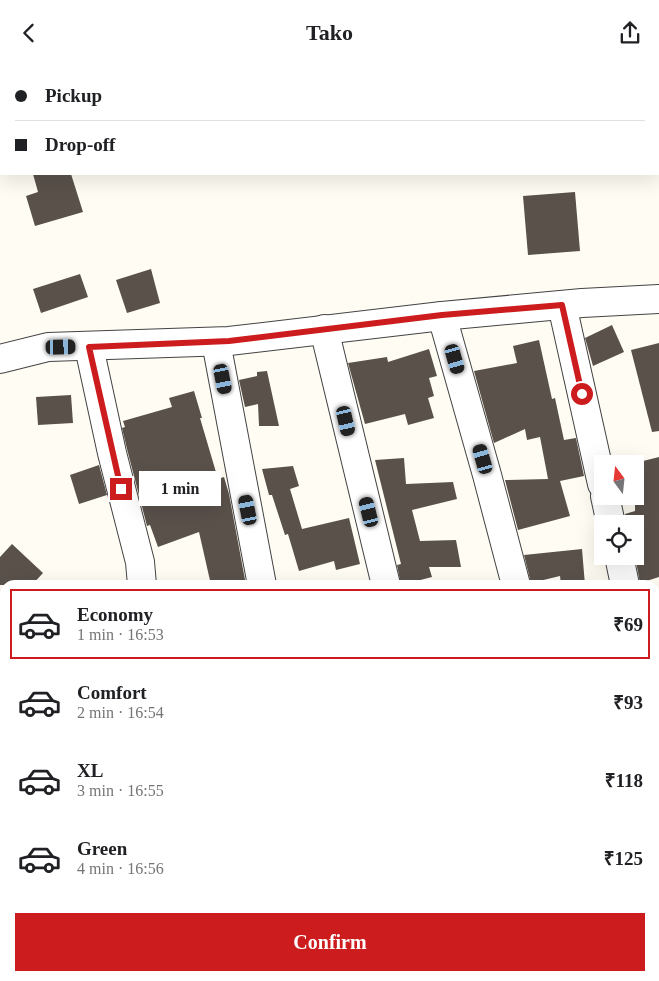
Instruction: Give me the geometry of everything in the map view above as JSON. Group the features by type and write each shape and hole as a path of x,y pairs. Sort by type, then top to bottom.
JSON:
{"street":[{"path":"0,359 48,347 216,342 442,315 659,299"},
{"path":"562,305 596,455"},
{"path":"442,315 515,580"},
{"path":"324,329 385,580"},
{"path":"216,342 261,580"},
{"path":"89,347 112,453 140,562 142,580"},
{"path":"621,565 624,580"}],"building":[{"path":"33,175 71,175 83,212 35,226 26,196 38,192"},
{"path":"575,192 580,251 528,255 523,196"},
{"path":"151,269 160,303 127,313 116,280"},
{"path":"80,274 88,297 41,313 33,289"},
{"path":"612,325 624,352 593,366 585,338"},
{"path":"539,340 552,399 555,398 564,440 576,438 584,476 560,481 570,516 518,530 505,480 548,479 540,437 527,440 525,429 494,443 474,371 517,363 513,346"},
{"path":"659,343 659,431 652,432 631,350"},
{"path":"429,349 437,376 429,378 434,396 428,398 434,418 408,425 405,414 365,424 348,363 387,357 388,362"},
{"path":"267,371 279,426 259,426 258,404 245,407 239,380 257,376 257,372"},
{"path":"194,391 218,479 224,477 229,494 245,580 210,580 199,532 158,547 150,525 147,526 122,428 125,427 123,421 172,407 169,398"},
{"path":"71,395 73,423 38,425 36,397"},
{"path":"659,457 659,577 650,580 639,580 637,565 644,565 644,515 625,515 635,511 635,505 644,505 644,461"},
{"path":"404,458 406,484 453,482 457,499 412,510 420,541 456,540 461,567 429,567 432,577 420,580 400,580 397,565 401,564 375,460"},
{"path":"99,465 107,495 79,504 70,475"},
{"path":"293,466 299,486 290,489 302,529 349,518 360,564 336,570 334,561 299,571 288,534 285,535 272,495 269,495 262,469"},
{"path":"12,544 43,573 37,580 0,580 0,557"},
{"path":"582,549 585,580 560,580 560,576 543,580 530,580 524,555"}],"route":[{"path":"121,489 89,347 229,341 442,315 562,305 582,394"}]}
